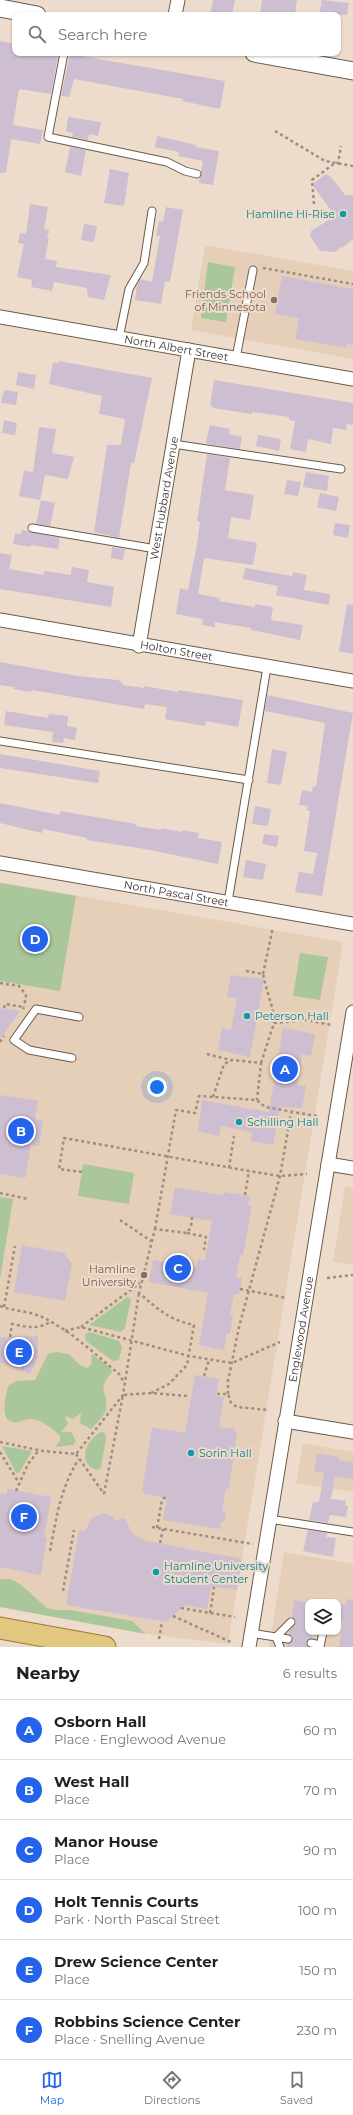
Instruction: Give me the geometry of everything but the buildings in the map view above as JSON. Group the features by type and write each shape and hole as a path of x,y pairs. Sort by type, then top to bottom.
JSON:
{"main road":[{"path":"0,1628 105,1647"}],"street":[{"path":"176,12 178,0"},
{"path":"0,8 21,12"},
{"path":"270,56 353,71"},
{"name":"North Albert Street","path":"0,317 353,379"},
{"name":"West Hubbard Avenue","path":"140,646 189,350"},
{"name":"Holton Street","path":"0,620 140,646 353,681"},
{"name":"North Pascal Street","path":"0,863 353,924"},
{"name":"Englewood Avenue","path":"248,1647 353,1012"},
{"path":"328,1164 353,1168"},
{"path":"285,1421 353,1432"}],"lane":[{"path":"63,56 48,137 167,162 184,171 197,174"},
{"path":"119,338 129,289 144,263 152,211"},
{"path":"236,358 256,270"},
{"path":"173,444 340,469"},
{"path":"32,528 156,549"},
{"path":"228,902 267,667"},
{"path":"0,741 248,780"},
{"path":"72,1058 29,1050 14,1040 36,1009 79,1016"},
{"path":"269,1518 353,1532"},
{"path":"276,1637 291,1622"},
{"path":"250,1633 288,1639"},
{"path":"311,1643 320,1646 322,1635"},
{"path":"276,1637 280,1647"}],"path":[{"path":"275,131 325,161 353,166"},
{"path":"314,204 312,180 336,163 341,146"},
{"path":"256,270 260,268 353,284"},
{"path":"257,1100 261,1063 274,1023 274,1014 266,990 263,974 273,927"},
{"path":"246,971 263,974"},
{"path":"0,983 19,986 26,995 24,1006 20,1012"},
{"path":"4,1008 5,1004 24,1006"},
{"path":"274,1023 306,1020 332,1024"},
{"path":"0,1042 8,1030"},
{"path":"207,1054 232,1060 261,1063"},
{"path":"213,1096 224,1064 232,1060"},
{"path":"76,1454 104,1494 123,1395 140,1283 155,1229 176,1110 195,1113 199,1096 213,1096 257,1100 265,1107 291,1113 317,1116"},
{"path":"269,1410 238,1407 231,1403 228,1394 228,1381 247,1291 280,1176 291,1113"},
{"path":"229,1168 234,1136"},
{"path":"82,1172 59,1169 64,1138 280,1176 307,1174"},
{"path":"245,1195 250,1171"},
{"path":"0,1193 28,1199"},
{"path":"187,1233 191,1227 192,1218"},
{"path":"120,1220 151,1241"},
{"path":"155,1229 206,1237 204,1250"},
{"path":"4,1307 15,1246"},
{"path":"327,1278 353,1275"},
{"path":"65,1331 81,1327 140,1283"},
{"path":"240,1289 287,1298"},
{"path":"139,1293 172,1319 194,1325 187,1366 169,1384 151,1393"},
{"path":"0,1306 41,1316 65,1331 119,1374 125,1383"},
{"path":"10,1336 12,1324 33,1328 42,1327 50,1322"},
{"path":"81,1327 189,1356 232,1363 280,1342"},
{"path":"204,1376 209,1360"},
{"path":"76,1454 123,1395 151,1393 187,1396"},
{"path":"217,1394 228,1394"},
{"path":"0,1442 39,1450 76,1454"},
{"path":"16,1491 28,1464 39,1450"},
{"path":"0,1452 19,1483"},
{"path":"50,1551 63,1493 71,1472 79,1459"},
{"path":"157,1528 162,1500 168,1496"},
{"path":"152,1527 253,1544"},
{"path":"160,1544 163,1529"},
{"path":"63,1591 74,1530"},
{"path":"210,1613 214,1588 211,1588"},
{"path":"181,1608 235,1617"},
{"path":"172,1616 231,1642"},
{"path":"159,1639 162,1622"}],"shaded area":[{"name":"Friends School of Minnesota","path":"205,245 353,271 353,359 191,330"},
{"name":"Hamline University","path":"0,882 343,942 228,1644 148,1634 0,1607"},
{"path":"345,1186 353,1188 353,1265 333,1262"},
{"path":"303,1443 353,1452 353,1492 296,1483"},
{"path":"284,1552 353,1564 353,1647 269,1647"}],"green space":[{"path":"208,262 235,267 226,322 201,318"},
{"path":"0,883 76,896 60,991 0,981"},
{"path":"300,953 328,957 320,1000 293,996"},
{"path":"83,1164 134,1173 129,1204 78,1196"},
{"path":"0,1197 13,1199 0,1279"},
{"path":"127,1297 131,1299 125,1328 121,1332 89,1325"},
{"path":"90,1332 119,1341 122,1347 119,1360 113,1361 86,1341 85,1334"},
{"path":"56,1352 69,1354 81,1366 87,1368 91,1365 92,1354 111,1368 112,1372 103,1388 106,1398 106,1408 104,1414 91,1429 80,1423 81,1413 73,1419 65,1416 68,1424 61,1432 71,1432 76,1441 73,1445 55,1447 60,1441 60,1436 54,1430 34,1419 12,1422 8,1420 6,1416 4,1406 9,1385 17,1381 35,1380 48,1354"},
{"path":"101,1432 105,1433 106,1438 101,1468 97,1470 87,1463 85,1457 91,1440"},
{"path":"2,1446 32,1451 19,1473 16,1473"},
{"path":"0,1579 10,1579 20,1584 47,1608 54,1610 70,1610 132,1621 146,1634 0,1607"}],"place":[{"name":"Hamline Hi-Rise","path":"343,214"},
{"name":"Friends School of Minnesota","path":"274,300"},
{"name":"Holt Tennis Courts","path":"35,939"},
{"name":"Peterson Hall","path":"247,1016"},
{"name":"Osborn Hall","path":"285,1069"},
{"name":"Schilling Hall","path":"239,1122"},
{"name":"West Hall","path":"21,1131"},
{"name":"Manor House","path":"178,1268"},
{"name":"Hamline University","path":"144,1275"},
{"name":"Drew Science Center","path":"19,1352"},
{"name":"Sorin Hall","path":"191,1453"},
{"name":"Robbins Science Center","path":"24,1517"},
{"name":"Hamline University Student Center","path":"156,1572"}]}
